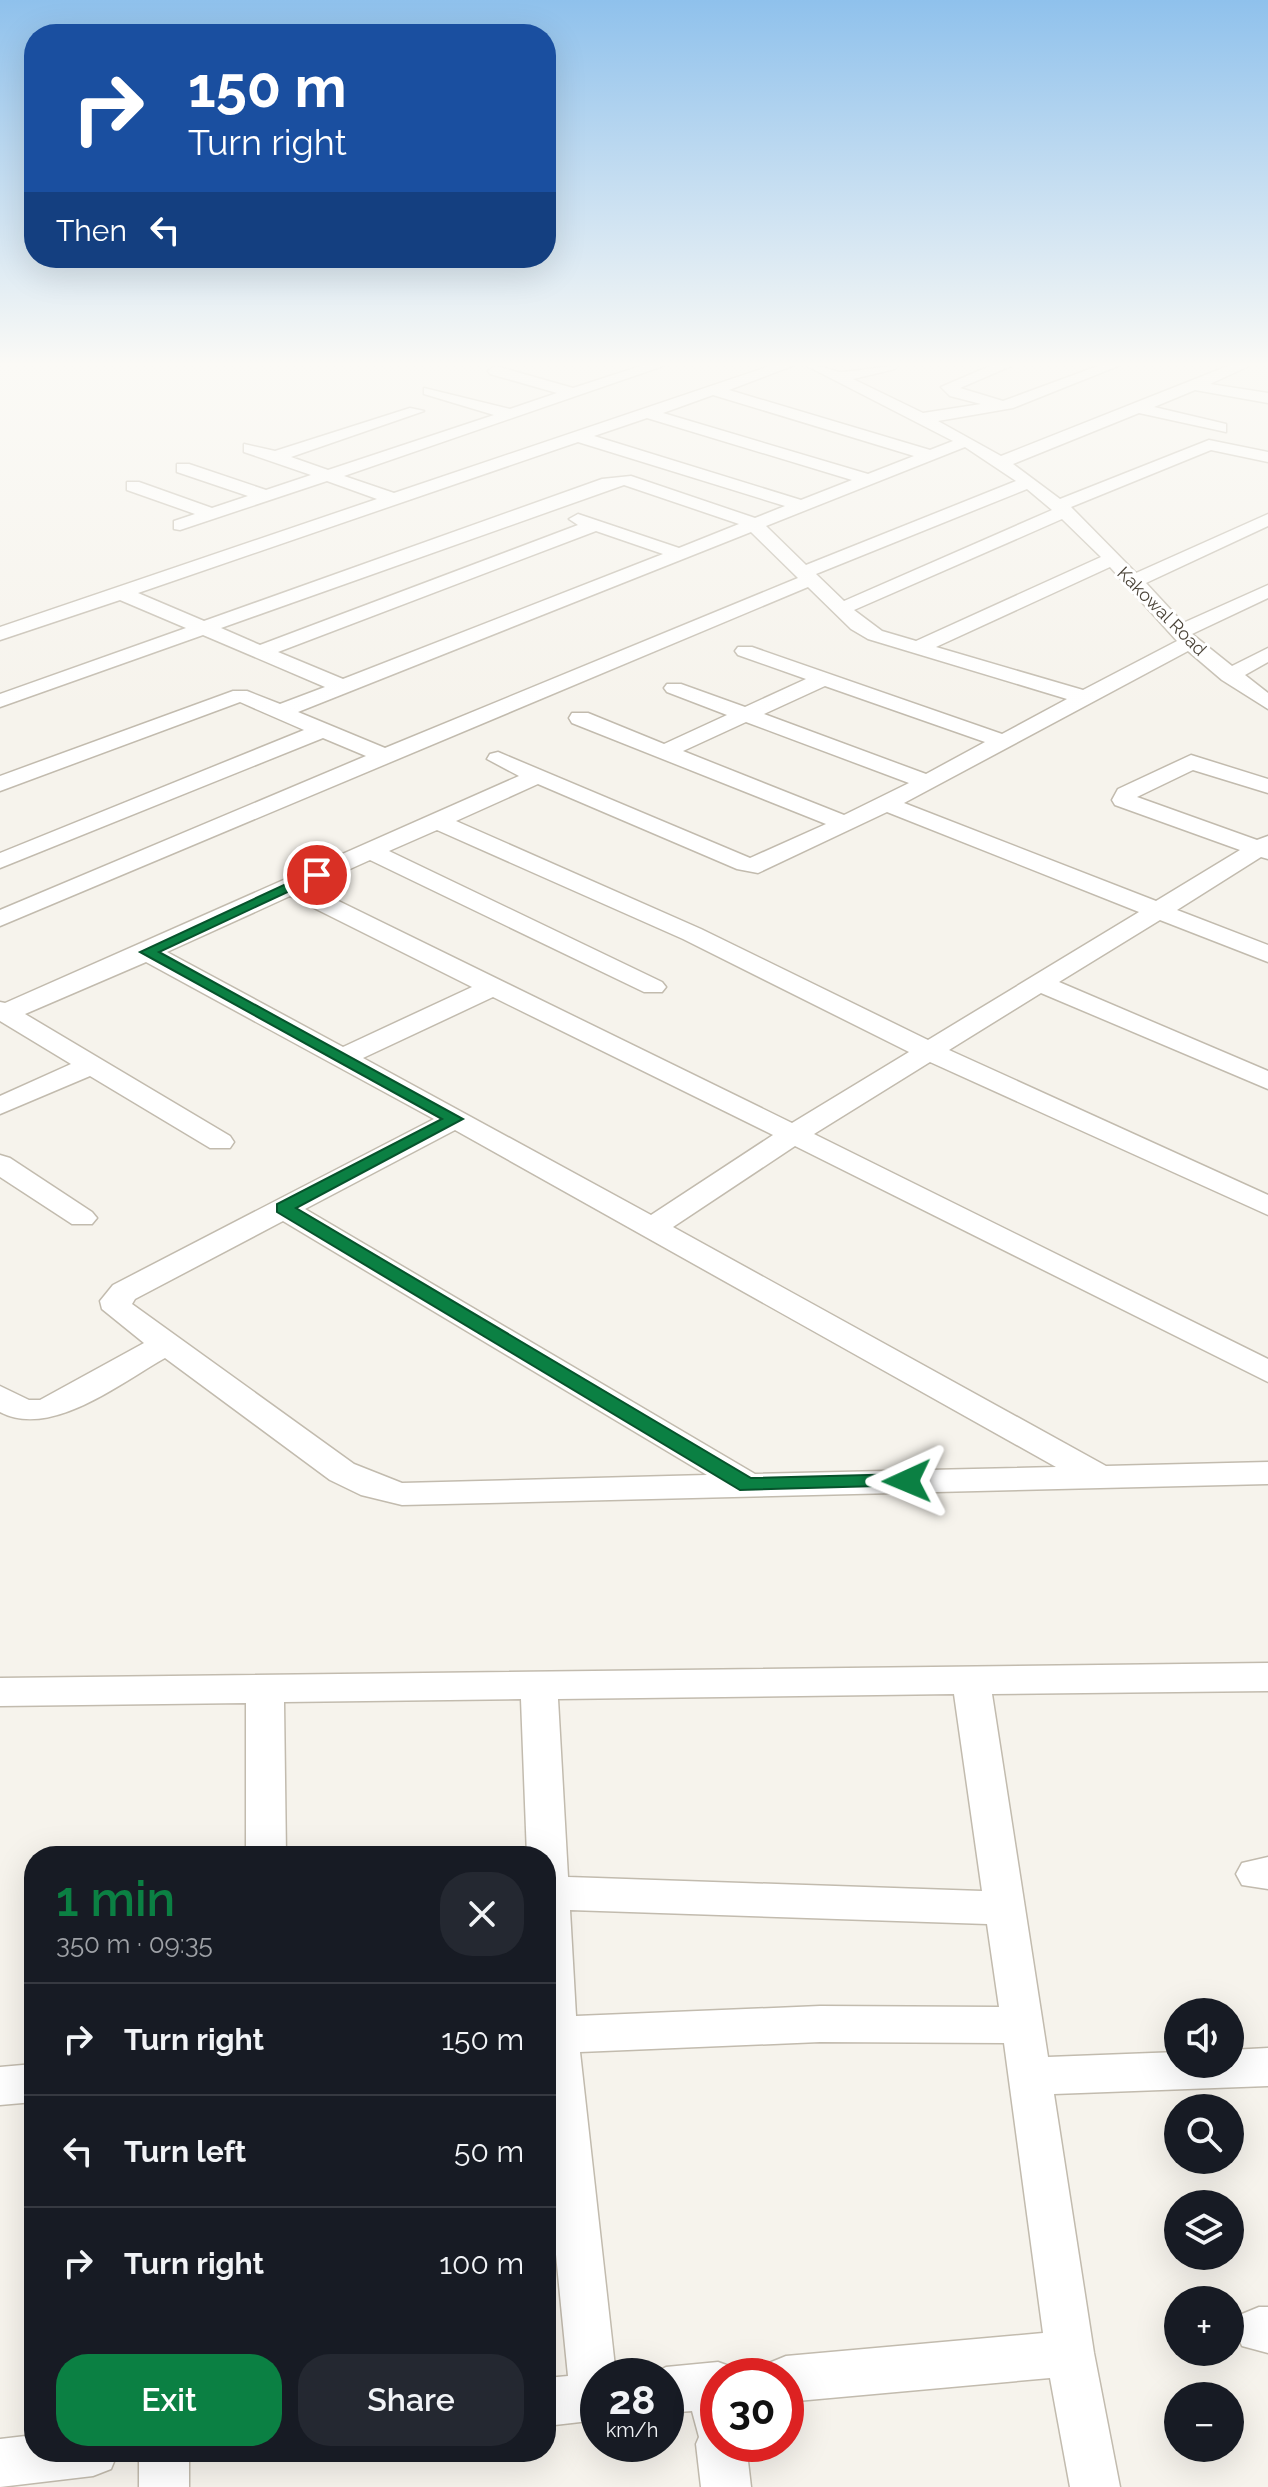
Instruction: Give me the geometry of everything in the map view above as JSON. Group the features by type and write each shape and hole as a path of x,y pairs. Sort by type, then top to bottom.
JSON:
{"street":[{"path":"224,482 265,496"},
{"path":"180,525 308,482"},
{"path":"344,482 396,500"},
{"path":"0,634 448,482"},
{"path":"0,701 619,482"},
{"path":"631,482 752,523 841,609 875,635 1087,698"},
{"path":"725,482 799,505"},
{"path":"281,711 858,482"},
{"path":"0,919 1029,482"},
{"name":"Kakowal Road","path":"1029,482 1062,508 1185,637 1229,676 1268,703"},
{"path":"841,609 1123,482"},
{"path":"133,486 211,514"},
{"path":"542,507 677,553"},
{"path":"1133,582 1268,519"},
{"path":"257,653 595,525"},
{"path":"914,649 1111,559"},
{"path":"498,759 745,864 772,862 1087,698 1185,637 1268,591"},
{"path":"123,594 202,631 341,686"},
{"path":"745,651 1005,742"},
{"path":"1229,676 1268,654"},
{"path":"664,752 823,679"},
{"path":"674,688 927,782"},
{"path":"0,784 228,697 249,697 385,756"},
{"path":"580,718 845,824"},
{"path":"0,861 325,729"},
{"path":"1265,848 1123,800 1126,794 1191,762 1268,786"},
{"path":"3,1012 147,952 538,776"},
{"path":"886,804 1268,954"},
{"path":"437,821 692,934 929,1051 1268,1206"},
{"path":"652,1228 792,1135 1265,848"},
{"path":"370,851 653,987"},
{"path":"290,887 1268,1372"},
{"path":"147,952 1098,1475"},
{"path":"1040,983 1268,1081"},
{"path":"342,1058 492,987"},
{"path":"3,1012 220,1142"},
{"path":"0,1106 91,1065"},
{"path":"455,1119 124,1292 115,1301 118,1309 342,1472 373,1487 402,1494 1268,1473"},
{"path":"0,1164 82,1218"},
{"path":"283,1208 748,1485"},
{"path":"0,1396 17,1409 33,1413 50,1408 166,1344"},
{"path":"0,1692 1268,1677"},
{"path":"971,1681 1070,2353 1095,2487"},
{"path":"539,1685 547,1846"},
{"path":"265,1689 266,1846"},
{"path":"556,1893 1005,1908"},
{"path":"556,2034 820,2024 1023,2025"},
{"path":"1029,2076 1268,2067"},
{"path":"556,2074 591,2358"},
{"path":"0,2086 24,2084"},
{"path":"804,2377 1070,2353"},
{"path":"556,2401 580,2398"},
{"path":"0,2464 24,2461"},
{"path":"164,2462 164,2487"},
{"path":"723,2462 726,2487"}],"route":[{"path":"317,875 147,952 455,1119 283,1208 748,1485 907,1481"}]}
